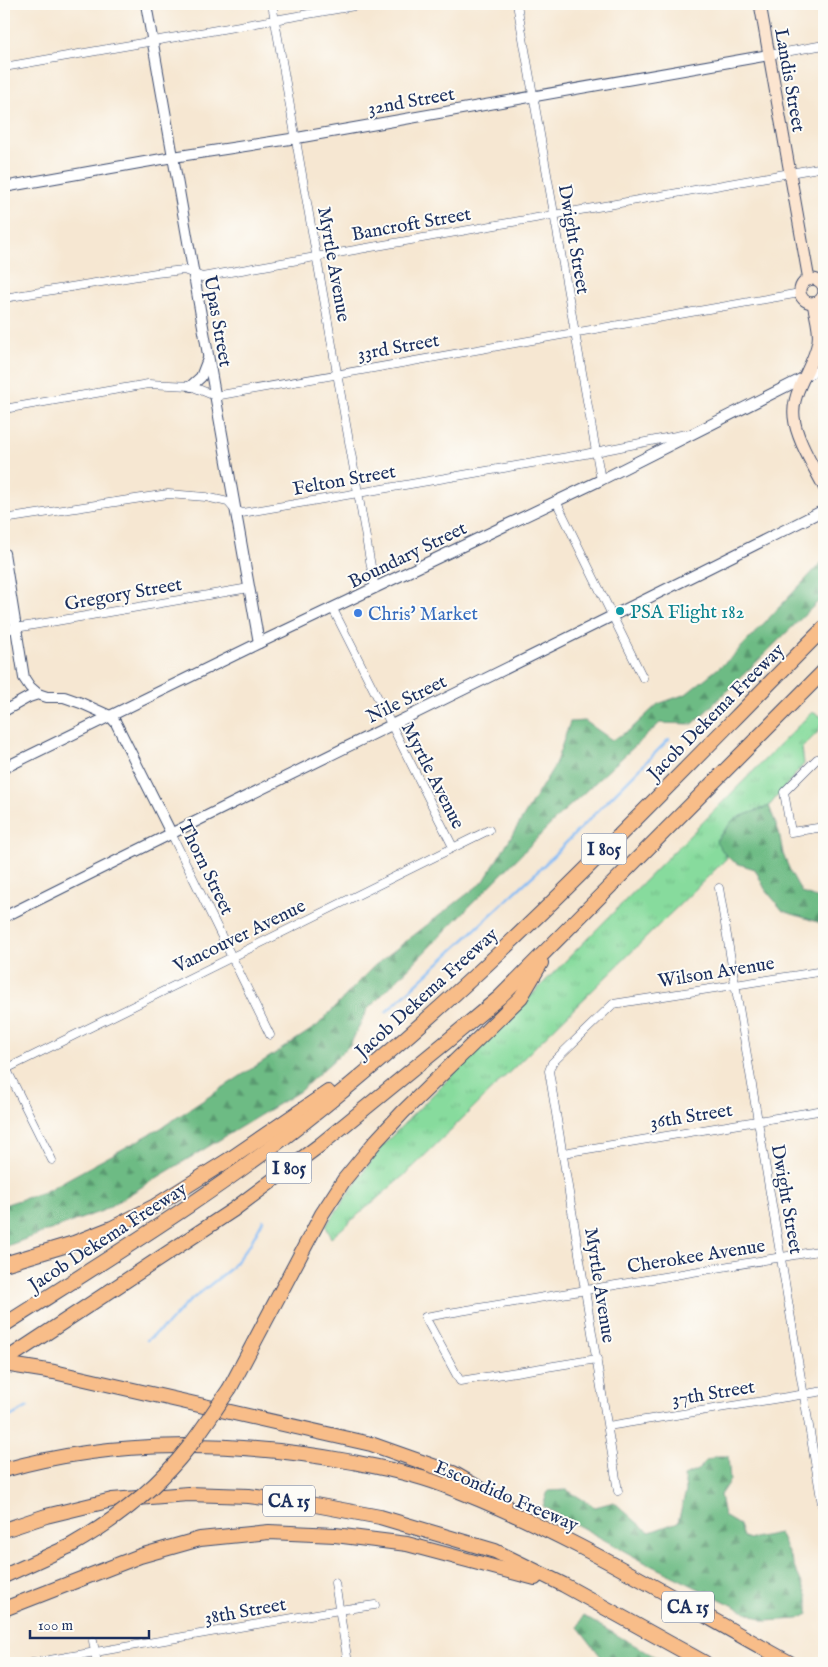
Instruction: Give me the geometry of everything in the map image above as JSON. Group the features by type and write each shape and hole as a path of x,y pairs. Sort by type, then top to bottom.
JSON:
{"highway":[{"path":"782,670 824,622"},
{"name":"Jacob Dekema Freeway","path":"4,1325 202,1198 233,1176 322,1108 421,1024 547,906 824,628"},
{"name":"I 805","path":"4,1363 233,1210 312,1150 446,1043 500,996 824,671"},
{"path":"4,1576 70,1546 99,1530 134,1503 188,1449 230,1388 322,1214 344,1180 403,1112 521,997 551,945"},
{"path":"4,1264 74,1243 112,1228 155,1206 312,1104 421,1024"},
{"path":"4,1363 54,1372 370,1444 453,1473 552,1532"},
{"name":"Escondido Freeway","path":"4,1470 20,1465 91,1452 161,1446 262,1449 320,1456 373,1466 442,1484 552,1532 790,1663"},
{"name":"CA 15","path":"4,1530 46,1516 112,1500 188,1494 249,1496 310,1504 380,1517 495,1551 564,1585 705,1663"},
{"path":"4,1610 140,1556 200,1539 269,1532 335,1535 406,1544 564,1585"}],"main road":[{"name":"Landis Street","path":"760,4 809,280"},
{"path":"809,280 819,281 824,289 821,299 813,303 806,302 800,293 802,285 809,280"},
{"path":"813,303 818,340 814,356 796,398 794,417 804,446 824,487"}],"street":[{"name":"Upas Street","path":"146,4 259,643"},
{"name":"Myrtle Avenue","path":"272,4 375,589"},
{"path":"4,67 366,4"},
{"name":"Dwight Street","path":"517,4 601,480"},
{"name":"32nd Street","path":"4,187 173,157 297,138 824,45"},
{"name":"Bancroft Street","path":"4,298 184,270 202,277 824,167"},
{"name":"33rd Street","path":"215,396 800,293"},
{"path":"191,386 201,377 208,358"},
{"name":"Boundary Street","path":"4,768 259,643 334,609 601,480 824,367"},
{"path":"4,409 148,384 191,386 215,396"},
{"name":"Felton Street","path":"4,519 161,494 186,494 228,502 235,510 242,513 596,452 691,433"},
{"path":"556,501 643,678"},
{"name":"Nile Street","path":"4,917 171,833 613,617 824,510"},
{"path":"4,553 24,678 38,694 47,697 64,697 110,716"},
{"name":"Gregory Street","path":"4,630 249,588"},
{"name":"Myrtle Avenue","path":"334,609 453,847"},
{"path":"4,711 38,694"},
{"name":"Thorn Street","path":"110,716 116,723 270,1034"},
{"path":"824,758 818,759 784,792 791,832 824,827"},
{"name":"Vancouver Avenue","path":"4,1068 489,830"},
{"name":"Dwight Street","path":"719,888 824,1516"},
{"name":"Wilson Avenue","path":"613,1004 824,971"},
{"name":"Myrtle Avenue","path":"613,1004 552,1063 549,1071 618,1491"},
{"path":"4,1068 52,1160"},
{"name":"36th Street","path":"563,1153 824,1110"},
{"name":"Cherokee Avenue","path":"597,1359 460,1381 425,1316 824,1250"},
{"name":"37th Street","path":"608,1426 824,1391"},
{"path":"335,1583 348,1663"},
{"name":"38th Street","path":"32,1663 375,1605"},
{"path":"93,1642 97,1663"}],"green space":[{"path":"824,560 824,596 693,724 660,723 564,811 367,1010 350,1045 300,1091 102,1211 4,1247 4,1205 44,1192 161,1128 317,1026 374,966 484,881 555,765 570,722 585,721 612,740 630,730 658,704 686,694 732,657"},
{"path":"812,712 824,718 818,732 802,748 804,764 769,806 734,819 716,840 727,858 409,1171 331,1238 326,1226 381,1147"},
{"path":"769,806 779,832 783,854 802,893 819,899 824,897 824,924 783,911 765,889 755,869 732,860 724,853 716,841 734,819"},
{"path":"717,1456 728,1456 730,1480 720,1495 724,1516 739,1525 743,1537 749,1539 779,1533 808,1597 808,1614 798,1619 765,1621 646,1563 543,1506 548,1491 567,1490 595,1507 614,1502 650,1532 678,1522 686,1491 684,1476 700,1469 704,1462"},
{"path":"583,1616 666,1663 606,1663 578,1627"}],"waterway":[{"path":"386,1012 540,869 669,739"},
{"path":"147,1340 167,1325 186,1304 230,1269 250,1244 263,1220"},
{"path":"4,1420 28,1407"}],"place":[{"name":"PSA Flight 182","path":"620,611"},
{"name":"Chris' Market","path":"358,613"}]}
